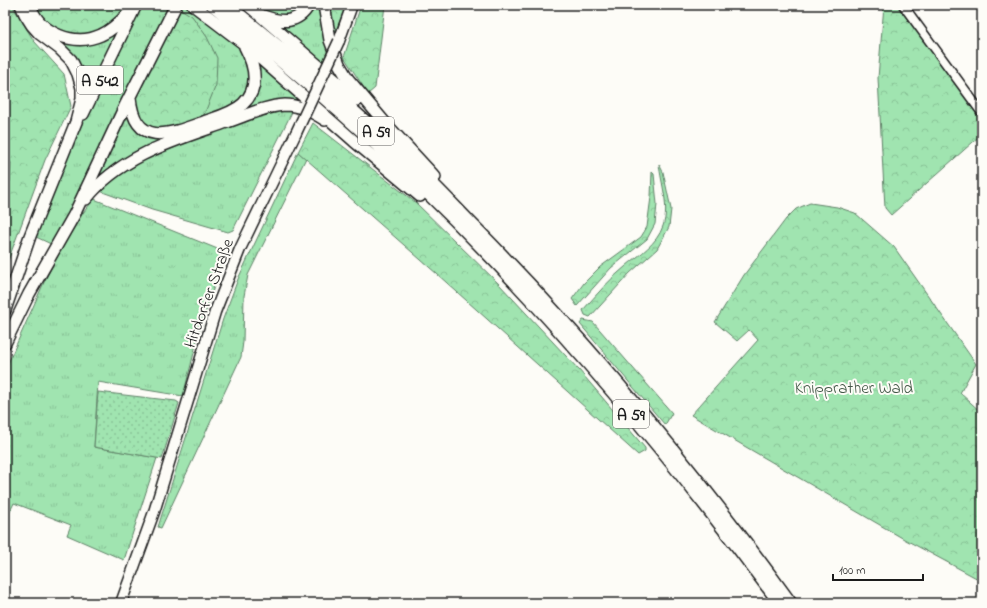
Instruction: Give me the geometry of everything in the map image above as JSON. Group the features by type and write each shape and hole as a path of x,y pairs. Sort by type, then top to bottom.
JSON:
{"highway":[{"path":"21,5 32,25 40,34 60,49 71,60 78,74 82,88 82,99 76,122 64,152"},
{"path":"30,5 39,21 52,32 66,38 77,40 89,39 103,34 116,25 136,6"},
{"path":"193,5 243,43 449,222 469,235"},
{"name":"A 59","path":"212,5 261,44 330,103 418,184 554,324 674,466 779,603"},
{"name":"A 59","path":"228,5 266,35 337,96 425,176 514,267 562,318 682,459 739,532 791,603"},
{"path":"248,5 386,124"},
{"path":"259,14 282,21 291,20 299,18 309,5"},
{"path":"324,5 330,40 339,64 348,79 386,124 503,248 514,267"},
{"name":"A 542","path":"5,310 30,236 64,152 136,6"},
{"name":"A 542","path":"5,343 29,294 74,215 174,10"},
{"path":"130,98 132,111 139,126 149,132 162,135 174,133 228,113 242,104 250,94 253,87 255,72 243,43"},
{"path":"74,215 99,184 114,171 138,156 179,139 270,107 286,105 302,107 323,119 354,141"}],"main road":[{"name":"Hitdorfer Straße","path":"121,603 154,512 220,299 240,249 339,42 352,5"}],"street":[{"path":"903,5 982,114"}],"green space":[{"path":"5,5 12,5 34,41 64,74 71,106 45,160 5,269 5,192 10,181 11,163 5,155"},
{"path":"27,5 124,22 85,103 83,79"},
{"path":"33,5 129,5 118,20 87,37 50,28"},
{"path":"141,5 171,5 73,208 53,245 34,236 73,142"},
{"path":"180,5 187,5 238,45 251,69 246,94 238,102 205,119 179,8"},
{"path":"254,5 306,5 292,17 271,16"},
{"path":"311,5 320,5 329,47 323,62 278,25"},
{"path":"325,5 346,5 332,40"},
{"path":"361,5 385,5 375,88 368,94 344,57"},
{"path":"884,5 899,5 982,120 982,134 891,215 885,208 878,78"},
{"path":"179,8 192,16 207,37 217,58 216,85 204,115 205,119 171,131 148,129 134,106 135,95"},
{"path":"253,58 306,101 303,105 297,104 159,144 92,187 128,106 151,134 246,103"},
{"path":"293,110 233,230 228,232 152,210 97,190 149,154 270,111"},
{"path":"313,123 415,202 499,284 579,370 645,448 645,451 638,455 437,274 298,152"},
{"path":"298,152 306,158 248,275 244,296 243,342 241,357 161,528 158,527 223,319 238,279"},
{"path":"659,164 663,172 671,209 669,227 657,249 630,273 590,317 585,315 583,310 620,271 648,248 657,238 663,226 666,211"},
{"path":"652,172 654,174 657,204 655,224 647,239 611,268 577,306 572,299 584,283 600,267 641,237 647,227 651,197"},
{"path":"94,199 220,250 224,256 200,329 183,396 98,382 94,447 157,458 124,560 67,535 71,525 14,503 5,522 5,370 45,280 65,242 83,213"},
{"name":"Knipprather Wald","path":"810,203 837,207 855,213 894,247 976,364 960,393 982,413 982,581 904,539 691,415 758,340 749,330 737,341 715,322 744,275 786,219 796,209"},
{"path":"583,320 593,322 672,413 665,425 580,324"},
{"path":"98,392 176,401 179,403 162,459 94,447"}]}
